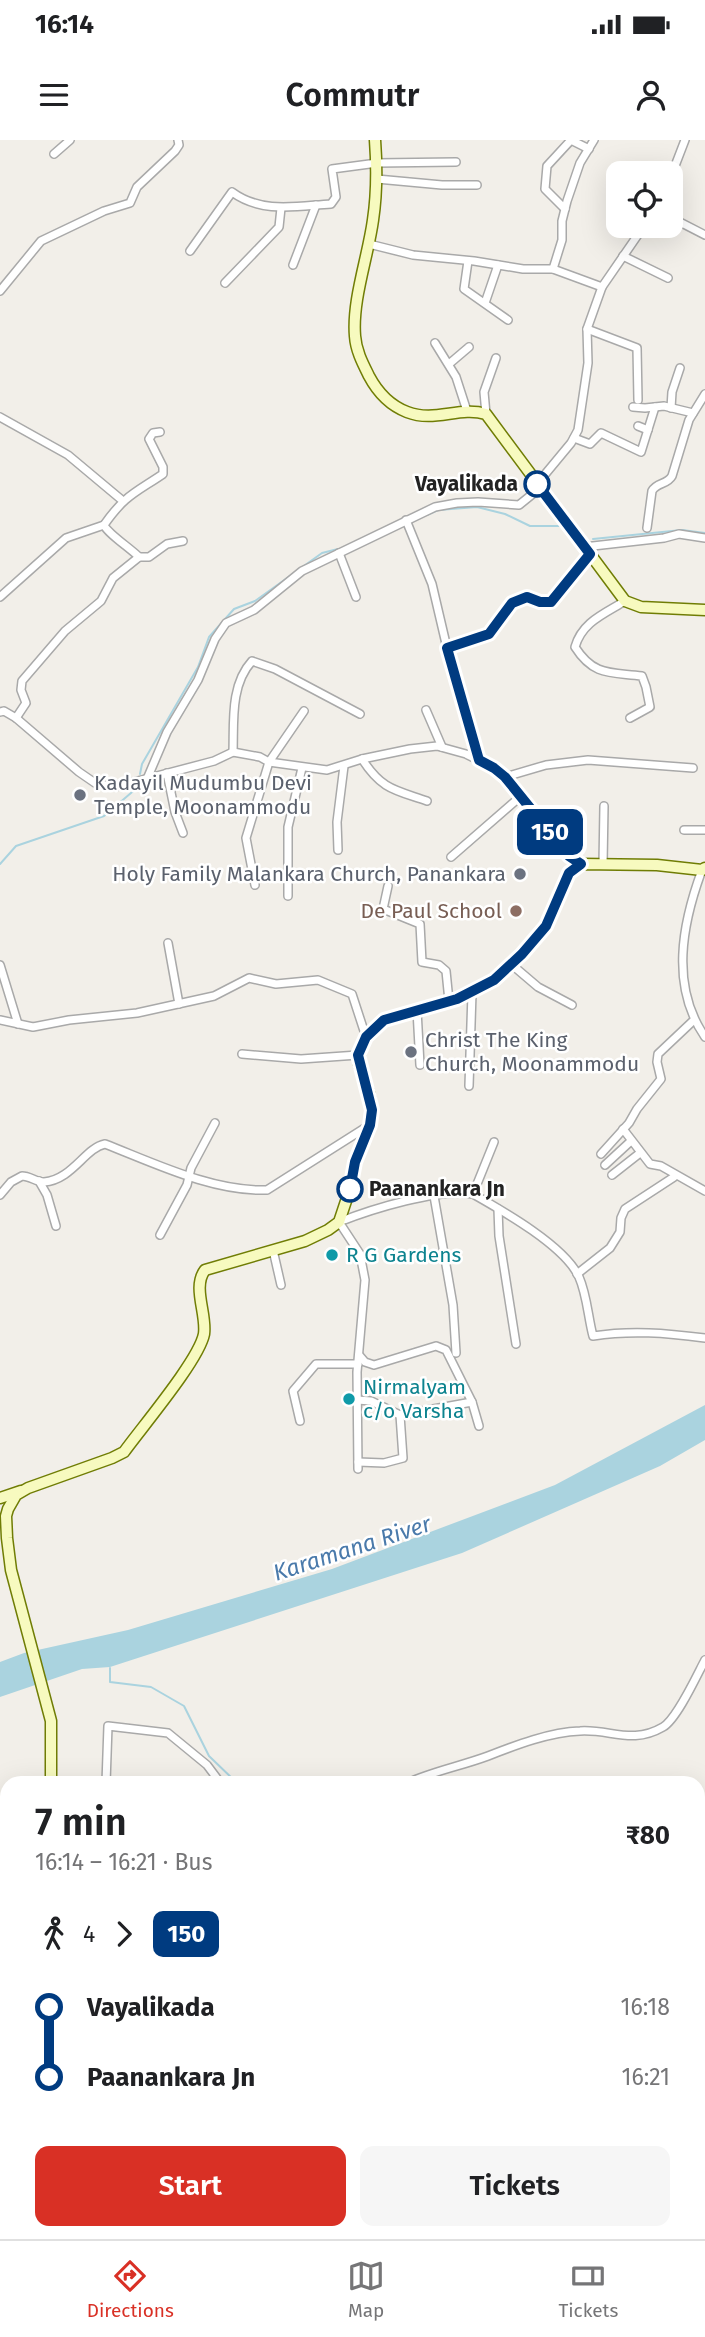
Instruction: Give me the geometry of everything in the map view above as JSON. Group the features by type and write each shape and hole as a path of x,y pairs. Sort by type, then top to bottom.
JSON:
{"main road":[{"path":"375,140 377,179 369,244 355,318 355,337 358,352 383,398 409,413 439,417 467,411 486,414 625,601 641,607 705,610"},
{"path":"0,1497 124,1452 201,1345 204,1331 200,1283 202,1273 305,1241 339,1222 350,1189 355,1162 370,1125 372,1110 358,1055 366,1037 384,1020 449,1002 494,980 546,926 569,873 581,864 704,869"},
{"path":"28,1488 16,1495 6,1516 11,1570 51,1721 51,1776"}],"street":[{"path":"54,154 70,140"},
{"path":"0,291 41,241 104,211 130,203 137,187 175,151 178,140"},
{"path":"565,209 545,189 547,166 571,140 589,149"},
{"path":"553,269 562,240 565,209 580,163 594,140"},
{"path":"677,161 685,140"},
{"path":"190,251 232,192 254,203 281,208 316,205 335,202 332,169 377,163 456,162"},
{"path":"377,179 477,185"},
{"path":"293,265 316,205"},
{"path":"225,283 279,227 281,208"},
{"path":"683,224 705,235"},
{"path":"147,779 167,732 198,680 215,639 226,623 254,610 302,571 435,507 457,503 519,505 539,486 574,438 582,410 588,363 587,329 602,287 636,238"},
{"path":"369,244 413,255 523,269 553,269 602,287"},
{"path":"623,257 668,278"},
{"path":"468,261 464,289 508,320"},
{"path":"485,303 498,265"},
{"path":"587,329 637,348 636,404 705,410"},
{"path":"435,343 456,377 467,411"},
{"path":"449,364 469,347"},
{"path":"486,414 484,392 496,358"},
{"path":"671,408 672,392 680,368"},
{"path":"648,528 652,491 656,486 670,481 685,431 705,394"},
{"path":"574,438 590,444 601,433 641,452 655,407"},
{"path":"0,417 68,456 122,501"},
{"path":"638,426 648,430"},
{"path":"0,597 66,538 104,525 122,501 163,474 163,467 149,439 153,433 160,432"},
{"path":"406,520 432,584 479,760"},
{"path":"104,525 107,531 127,544 139,557"},
{"path":"447,648 489,634 512,603 527,597 540,602 551,602 587,551 679,534 705,538"},
{"path":"16,718 26,703 21,690 22,681 65,631 101,601 110,580 139,557 149,557 167,544 183,541"},
{"path":"339,553 356,597"},
{"path":"625,601 591,621 578,636 575,647 580,656 602,673 642,676 650,707 629,718"},
{"path":"233,752 234,705 242,673 252,661 275,669 360,714"},
{"path":"2,710 16,718 94,783 116,787 214,761 233,752 260,757 269,762 327,771 362,759 410,749 452,748 494,768 505,777 569,856 581,864"},
{"path":"426,710 442,747"},
{"path":"255,885 246,838 269,762 304,711"},
{"path":"362,759 374,777 390,788 428,802"},
{"path":"505,777 546,765 588,760 693,768"},
{"path":"338,850 337,822 344,766"},
{"path":"288,896 288,827 302,768"},
{"path":"167,773 175,812 183,833"},
{"path":"451,857 521,796"},
{"path":"603,864 604,806"},
{"path":"684,830 705,830"},
{"path":"704,869 689,904 683,977 694,1020 705,1037"},
{"path":"698,881 705,887"},
{"path":"388,886 383,909 420,924 422,962 439,965 446,971 449,1002"},
{"path":"168,943 179,1004"},
{"path":"511,964 538,987 572,1005"},
{"path":"0,965 18,1024"},
{"path":"0,1020 33,1027 69,1020 137,1013 179,1004 214,996 249,978 276,984 317,980 352,994 366,1037"},
{"path":"469,1086 472,993"},
{"path":"417,1010 420,1065"},
{"path":"601,1154 624,1129 661,1079 658,1054 694,1020"},
{"path":"242,1054 301,1059 358,1055"},
{"path":"160,1235 187,1185 191,1168 215,1123"},
{"path":"0,1195 22,1176 46,1181 69,1172 97,1147 105,1144 189,1177 248,1190 270,1189 370,1125"},
{"path":"624,1129 650,1164 661,1167 705,1191"},
{"path":"605,1165 631,1141"},
{"path":"473,1194 494,1142"},
{"path":"612,1175 640,1153"},
{"path":"577,1274 610,1248 620,1232 625,1209 674,1177"},
{"path":"39,1181 47,1195 55,1226"},
{"path":"400,1415 403,1458 358,1465 358,1364 365,1280 360,1254 339,1222 364,1212 434,1196 473,1194 547,1242 568,1260 577,1274 593,1336 621,1331 654,1331 705,1338"},
{"path":"434,1196 453,1305 456,1353"},
{"path":"498,1209 499,1236 516,1344"},
{"path":"273,1250 281,1285"},
{"path":"359,1355 365,1362 374,1365 436,1346 446,1350 472,1402 479,1426"},
{"path":"300,1421 293,1391 316,1364 358,1364"},
{"path":"357,1400 371,1401 400,1415 472,1402"},
{"path":"423,1776 486,1757 516,1744 580,1731 613,1733 630,1738 665,1727 686,1697 705,1660"},
{"path":"106,1776 108,1727 168,1733 207,1765 215,1776"}],"water":[{"path":"705,1405 705,1440 660,1466 462,1553 110,1667 82,1669 0,1697 0,1662 24,1653 128,1630 332,1569 555,1485"}],"waterway":[{"path":"427,515 438,510 477,507 505,514 530,526 564,526"},
{"path":"593,539 682,530 705,533"},
{"path":"140,774 142,764 198,667 209,637 234,609 255,601 322,553 338,549"},
{"path":"0,864 16,846 104,816 138,787"},
{"path":"110,1668 110,1682 151,1687 184,1706 209,1756 230,1776"}],"bus line":[{"name":"150","path":"350,1189 355,1162 370,1125 372,1110 358,1055 366,1037 384,1020 457,999 494,980 522,954 546,926 569,873 581,864 569,856 505,777 479,760 447,648 489,634 512,603 527,597 540,602 551,602 590,554 537,484"}],"place":[{"name":"Vayalikada","path":"537,484"},
{"name":"Kadayil Mudumbu Devi Temple, Moonammodu","path":"80,795"},
{"name":"Holy Family Malankara Church, Panankara","path":"520,874"},
{"name":"De Paul School","path":"516,911"},
{"name":"Christ The King Church, Moonammodu","path":"411,1052"},
{"name":"Paanankara Jn","path":"350,1189"},
{"name":"R G Gardens","path":"332,1255"},
{"name":"Nirmalyam c/o Varsha","path":"349,1399"}],"water label":[{"name":"Karamana River","path":"352,1548"}]}
